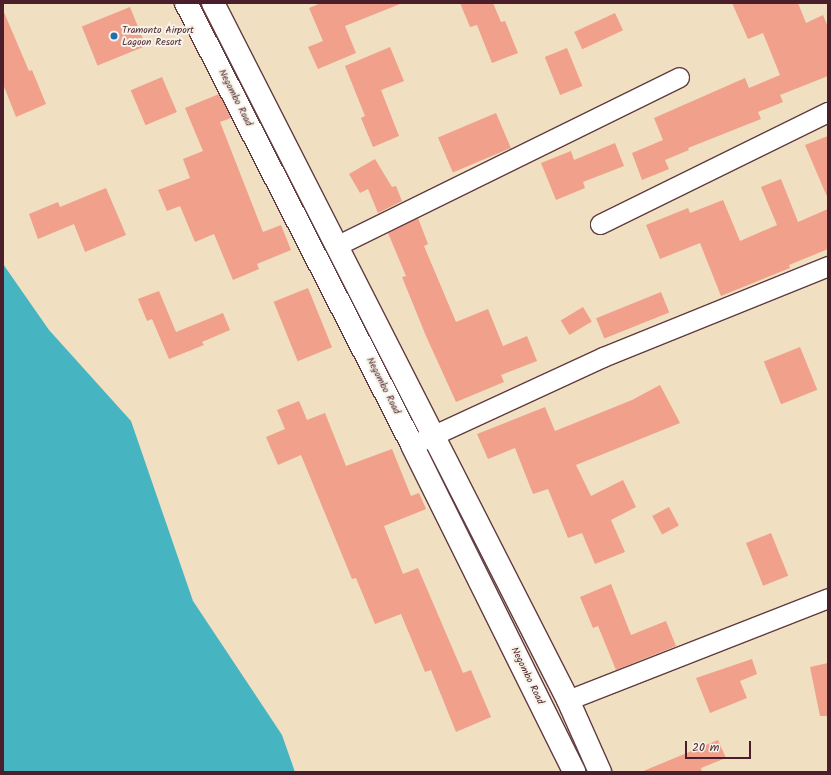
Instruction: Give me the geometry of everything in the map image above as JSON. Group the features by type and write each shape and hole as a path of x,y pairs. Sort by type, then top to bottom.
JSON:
{"highway":[{"name":"Negombo Road","path":"186,3 412,445 574,772"},
{"path":"213,3 338,245 568,700 600,772"}],"street":[{"path":"338,245 679,77"},
{"path":"600,224 828,112"},
{"path":"412,445 602,357 828,266"},
{"path":"568,700 828,598"}],"water":[{"path":"3,264 49,330 131,421 193,601 282,735 295,772 3,772"}],"building":[{"path":"321,3 400,4 345,26 356,53 318,69 308,47 323,41 309,8"},
{"path":"460,3 493,3 501,22 505,21 518,53 492,63 477,25 470,27"},
{"path":"732,3 798,3 806,23 823,15 828,27 828,76 780,95 783,102 758,112 761,119 688,148 689,150 665,160 669,169 642,180 632,153 663,140 654,118 745,78 749,88 780,75 763,33 748,39"},
{"name":"Tramonto Airport Lagoon Resort","path":"130,7 146,46 98,65 82,26"},
{"path":"3,10 29,71 32,70 46,104 16,117 3,84"},
{"path":"615,13 623,30 582,49 574,32"},
{"path":"390,47 404,81 381,90 399,136 373,147 361,118 365,116 345,66"},
{"path":"567,48 582,86 560,95 545,57"},
{"path":"162,77 177,112 146,125 131,90"},
{"path":"219,94 231,118 220,122 263,232 281,225 291,250 257,264 259,269 233,280 214,234 195,242 180,206 167,211 158,190 190,178 183,159 203,151 185,108"},
{"path":"496,113 511,148 453,173 438,138"},
{"path":"828,136 828,199 805,145"},
{"path":"615,143 624,166 583,182 585,188 556,200 541,163 571,151 574,160"},
{"path":"375,159 392,187 396,186 402,201 378,213 368,189 360,193 349,174"},
{"path":"781,179 798,222 828,209 828,249 789,265 790,268 721,296 700,243 660,259 646,225 688,208 690,213 723,200 740,241 777,225 761,187"},
{"path":"106,188 126,235 85,252 74,224 38,239 29,214 58,202 60,207"},
{"path":"418,218 428,244 424,246 456,322 488,309 503,346 527,336 537,361 501,375 504,382 456,402 426,336 402,277 406,276 388,233"},
{"path":"308,288 332,347 298,361 274,302"},
{"path":"159,291 176,332 223,313 230,330 202,342 204,345 169,359 152,319 147,321 138,299"},
{"path":"661,292 669,312 604,339 596,318"},
{"path":"583,307 592,322 569,335 561,320"},
{"path":"800,347 817,390 781,404 764,362"},
{"path":"660,385 680,423 576,465 591,496 623,480 636,507 611,520 625,552 595,564 582,533 568,538 548,489 533,494 515,448 488,459 477,434 545,407 555,431 632,400"},
{"path":"299,401 307,420 325,413 346,466 392,449 411,496 419,493 426,509 384,526 403,574 418,568 463,673 471,670 491,717 456,732 431,670 425,672 401,614 375,624 356,578 352,579 301,455 278,465 266,437 285,429 277,410"},
{"path":"669,507 679,526 662,534 652,516"},
{"path":"771,533 788,576 763,586 746,543"},
{"path":"611,584 631,635 666,621 676,646 616,670 598,626 593,628 580,597"},
{"path":"752,659 757,674 740,681 747,698 710,713 696,678"},
{"path":"828,663 828,716 820,716 810,667"},
{"path":"718,740 726,758 701,768 702,772 641,772"}],"place":[{"name":"Tramonto Airport Lagoon Resort","path":"114,36"}]}
